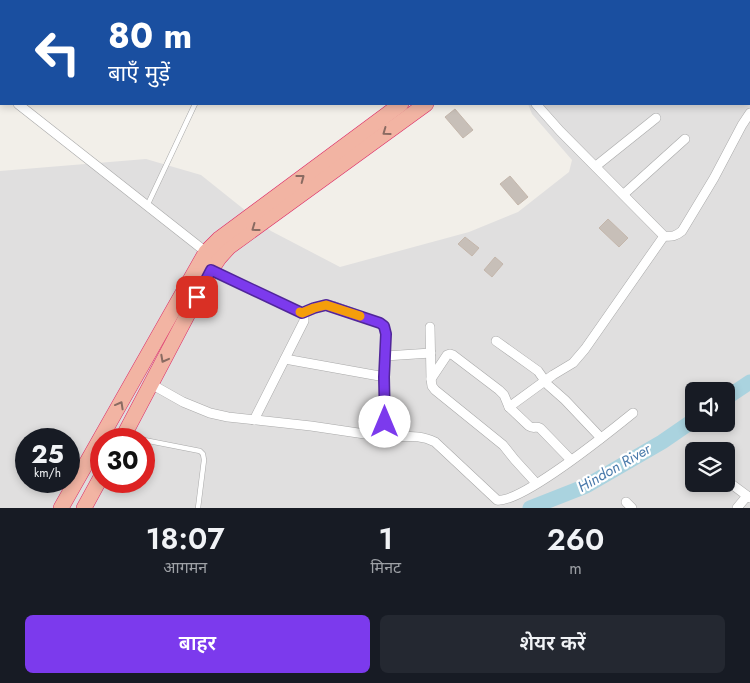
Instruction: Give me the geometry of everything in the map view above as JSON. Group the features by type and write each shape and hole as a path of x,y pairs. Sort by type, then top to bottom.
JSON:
{"highway":[{"path":"61,508 206,252 219,239 400,105"},
{"path":"128,428 211,270 229,247 425,105"},
{"path":"84,508 92,493"}],"street":[{"path":"19,105 206,252"},
{"path":"537,105 560,131 664,236 670,237 682,231 750,113"},
{"path":"596,166 656,118"},
{"path":"624,194 685,139"},
{"path":"509,407 573,363 585,349 664,236"},
{"path":"211,270 302,313 304,316 304,321 254,420"},
{"path":"302,313 326,305 384,326 386,330 384,377 385,437"},
{"path":"430,327 432,386 503,444 536,484"},
{"path":"496,341 538,371 545,381 602,438"},
{"path":"385,356 431,353"},
{"path":"431,379 447,355 450,354 499,390 504,395 509,407 529,426 540,428 571,460"},
{"path":"285,359 384,377"},
{"path":"151,384 183,402 228,417 311,426 385,437 419,436 427,438 435,442 497,500 506,499 536,484 602,438 633,413"},
{"path":"735,487 748,497 737,508"}],"lane":[{"path":"148,206 195,105"},
{"path":"155,442 200,451 203,454 204,460 198,508"}],"shaded area":[{"path":"528,105 750,105 750,508 0,508 0,171 146,159 201,175 271,231 340,267 469,232 518,212 569,172 572,160 532,114"}],"building":[{"path":"455,109 473,130 463,138 445,117"},
{"path":"510,176 528,197 518,205 500,184"},
{"path":"608,219 628,238 619,247 599,228"},
{"path":"465,237 479,248 472,256 458,244"},
{"path":"495,257 503,264 492,277 484,270"}],"waterway":[{"name":"Hindon River","path":"735,392 750,382"},
{"name":"Hindon River","path":"530,508 586,486 662,442 685,426"}],"slow traffic":[{"path":"300,312 326,305 360,316"}],"route":[{"path":"197,297 211,270 302,313 326,305 380,323 386,330 385,422"}]}
